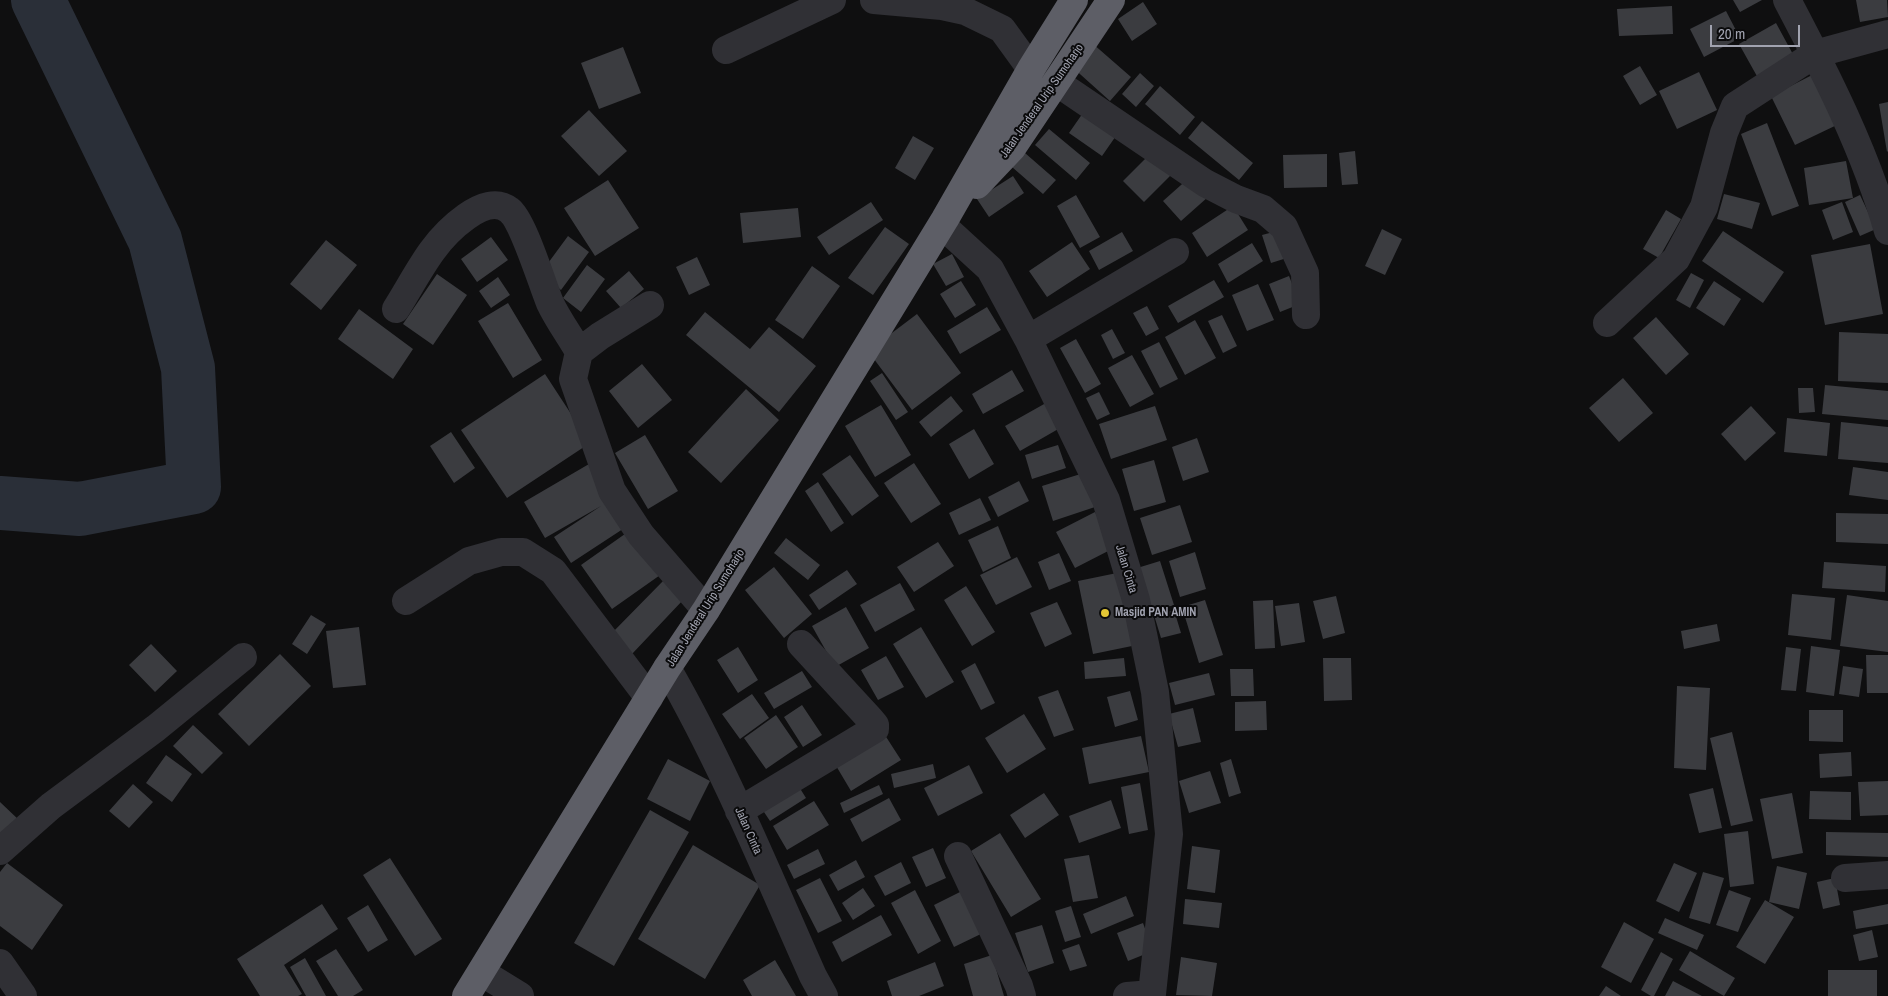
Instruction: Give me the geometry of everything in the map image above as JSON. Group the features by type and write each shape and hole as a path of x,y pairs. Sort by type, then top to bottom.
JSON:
{"highway":[{"name":"Jalan Jenderal Urip Sumoharjo","path":"466,996 944,222 1031,69 1074,0"},
{"name":"Jalan Jenderal Urip Sumoharjo","path":"944,222 1012,148 1111,0"}],"street":[{"path":"726,50 832,0"},
{"path":"874,0 942,6 965,11 1002,29 1031,69"},
{"path":"1787,0 1815,54 1860,151 1888,231"},
{"path":"1607,323 1676,259 1704,206 1724,133 1735,106 1815,54 1888,34"},
{"path":"1056,82 1206,183 1236,199 1263,209 1284,227 1305,273 1306,315"},
{"path":"396,309 432,251 446,235 476,210 488,206 499,206 510,210 520,224 551,305 579,352"},
{"name":"Jalan Cinta","path":"944,222 990,269 1028,339 1106,500 1136,600 1155,692 1170,834 1144,995"},
{"path":"1028,339 1176,252"},
{"path":"650,305 600,336 579,352 573,379 612,491 641,535 706,610"},
{"path":"406,602 469,561 501,552 523,552 553,571 649,698"},
{"path":"739,811 875,729 870,719 801,644"},
{"path":"0,851 51,806 156,728 243,657"},
{"name":"Jalan Cinta","path":"667,668 692,711 813,976 824,996"},
{"path":"958,856 1022,996"},
{"path":"1845,878 1888,875"},
{"path":"0,963 22,996"},
{"path":"481,972 520,996"}],"building":[{"path":"1733,0 1762,0 1740,12"},
{"path":"1856,0 1887,0 1888,17 1860,22"},
{"path":"1143,2 1157,24 1132,41 1118,19"},
{"path":"1672,6 1673,34 1619,36 1617,9"},
{"path":"1726,11 1740,38 1704,57 1690,29"},
{"path":"1776,23 1795,58 1758,78 1739,44"},
{"path":"1092,43 1131,77 1110,101 1071,66"},
{"path":"623,47 641,93 599,109 581,63"},
{"path":"1640,66 1657,95 1640,105 1623,76"},
{"path":"1699,72 1717,110 1677,129 1659,91"},
{"path":"1140,73 1154,86 1136,107 1122,94"},
{"path":"1816,73 1841,123 1795,145 1771,96"},
{"path":"1160,86 1195,117 1180,135 1145,104"},
{"path":"1888,102 1888,151 1887,152 1879,104"},
{"path":"589,110 627,151 599,176 561,136"},
{"path":"1085,110 1118,133 1102,156 1069,133"},
{"path":"1202,121 1253,163 1239,180 1188,138"},
{"path":"1767,123 1799,206 1772,216 1741,134"},
{"path":"1049,129 1090,163 1076,180 1035,145"},
{"path":"913,136 934,148 915,180 895,168"},
{"path":"1153,151 1174,172 1144,202 1123,181"},
{"path":"1355,151 1358,184 1342,185 1339,153"},
{"path":"1025,153 1056,180 1043,194 1012,167"},
{"path":"1327,154 1327,187 1284,188 1283,155"},
{"path":"1846,161 1853,198 1809,205 1804,168"},
{"path":"1013,176 1024,193 989,217 977,199"},
{"path":"1190,177 1208,197 1181,221 1163,201"},
{"path":"608,180 639,228 595,256 564,208"},
{"path":"1724,194 1760,203 1752,229 1717,219"},
{"path":"1076,195 1100,237 1080,248 1057,206"},
{"path":"1860,195 1876,229 1860,236 1845,202"},
{"path":"871,202 883,220 829,255 817,237"},
{"path":"1842,202 1853,232 1833,240 1822,210"},
{"path":"1233,206 1248,230 1207,257 1192,233"},
{"path":"798,208 801,237 743,243 740,213"},
{"path":"1666,210 1681,219 1659,258 1643,249"},
{"path":"885,227 909,244 873,295 848,278"},
{"path":"1382,229 1402,239 1385,275 1365,266"},
{"path":"1281,230 1290,257 1271,263 1262,235"},
{"path":"1723,231 1784,272 1763,303 1702,261"},
{"path":"1122,232 1133,251 1099,270 1089,251"},
{"path":"568,236 589,252 561,290 540,274"},
{"path":"491,237 508,260 477,282 461,259"},
{"path":"326,240 357,265 321,310 290,284"},
{"path":"1072,242 1090,269 1047,297 1029,271"},
{"path":"1252,243 1263,261 1228,283 1218,264"},
{"path":"1870,244 1883,314 1825,325 1811,255"},
{"path":"952,254 964,277 946,286 933,264"},
{"path":"697,257 710,285 689,295 676,267"},
{"path":"587,265 605,279 581,312 563,298"},
{"path":"812,266 840,286 803,339 775,320"},
{"path":"629,271 644,289 621,308 606,291"},
{"path":"1691,273 1704,280 1690,308 1676,300"},
{"path":"437,274 467,295 433,345 403,324"},
{"path":"1289,276 1300,304 1280,312 1269,284"},
{"path":"498,277 510,295 491,308 479,291"},
{"path":"1214,280 1224,297 1178,323 1168,306"},
{"path":"961,281 976,305 955,318 940,294"},
{"path":"1714,281 1741,299 1724,326 1696,308"},
{"path":"1258,284 1274,320 1247,331 1232,295"},
{"path":"508,303 542,360 513,378 478,321"},
{"path":"1147,306 1159,329 1146,336 1133,313"},
{"path":"987,307 1001,330 960,354 947,331"},
{"path":"359,309 413,349 393,379 338,339"},
{"path":"705,312 750,349 769,327 816,366 779,412 686,335"},
{"path":"917,314 961,373 912,410 868,351"},
{"path":"1222,315 1237,346 1223,353 1208,321"},
{"path":"1656,317 1689,354 1666,375 1633,338"},
{"path":"1195,320 1216,358 1185,375 1165,337"},
{"path":"1112,329 1125,353 1113,359 1101,335"},
{"path":"1839,332 1888,334 1888,383 1838,381"},
{"path":"1076,339 1101,384 1085,393 1060,348"},
{"path":"1159,342 1178,379 1160,388 1141,351"},
{"path":"1132,355 1154,394 1130,407 1108,368"},
{"path":"642,364 672,400 638,428 609,391"},
{"path":"1012,370 1024,391 983,414 972,394"},
{"path":"882,373 908,412 896,420 870,381"},
{"path":"545,374 590,443 507,498 461,430"},
{"path":"1623,378 1653,413 1619,442 1589,408"},
{"path":"1825,385 1888,391 1888,420 1822,414"},
{"path":"1798,388 1813,388 1815,412 1799,413"},
{"path":"746,389 779,420 721,483 688,452"},
{"path":"1099,392 1110,414 1097,420 1086,398"},
{"path":"951,396 963,411 931,437 919,422"},
{"path":"1053,399 1067,424 1020,451 1005,426"},
{"path":"881,405 911,455 875,477 845,426"},
{"path":"1155,406 1167,440 1111,459 1099,424"},
{"path":"1751,406 1776,433 1745,461 1721,434"},
{"path":"1787,418 1830,423 1827,456 1784,452"},
{"path":"1841,422 1888,427 1888,463 1838,459"},
{"path":"974,429 994,464 969,479 949,444"},
{"path":"451,432 475,468 454,483 430,446"},
{"path":"645,435 678,491 648,509 615,453"},
{"path":"1197,438 1209,472 1183,481 1172,447"},
{"path":"1058,445 1066,468 1032,479 1025,455"},
{"path":"850,455 879,496 852,516 822,474"},
{"path":"1154,460 1166,502 1134,511 1122,469"},
{"path":"914,463 941,504 911,523 884,483"},
{"path":"589,464 629,525 571,563 554,537 601,506 545,538 524,502"},
{"path":"1853,467 1888,472 1888,500 1849,495"},
{"path":"1087,472 1098,506 1053,521 1042,486"},
{"path":"1019,481 1029,501 998,517 988,497"},
{"path":"818,482 844,523 831,532 805,491"},
{"path":"980,498 991,520 959,535 949,513"},
{"path":"1180,505 1192,542 1152,555 1140,518"},
{"path":"1095,512 1114,548 1075,568 1056,532"},
{"path":"1836,513 1888,514 1888,544 1836,542"},
{"path":"998,526 1011,558 983,572 968,540"},
{"path":"632,529 663,573 612,609 581,565"},
{"path":"786,538 820,565 808,580 774,553"},
{"path":"938,542 954,566 914,592 897,567"},
{"path":"1195,552 1206,589 1180,597 1169,561"},
{"path":"1059,553 1071,581 1049,590 1038,562"},
{"path":"1017,557 1032,587 996,605 980,575"},
{"path":"1160,561 1174,605 1148,613 1134,569"},
{"path":"1824,562 1886,566 1885,592 1822,588"},
{"path":"774,567 812,614 784,638 745,590"},
{"path":"847,570 857,584 819,610 809,595"},
{"name":"Masjid PAN AMIN","path":"1117,573 1132,646 1093,654 1078,581"},
{"path":"663,581 683,600 632,654 611,634"},
{"path":"900,583 915,610 875,632 860,605"},
{"path":"966,586 995,632 972,646 944,600"},
{"path":"1792,594 1835,598 1831,640 1788,635"},
{"path":"1847,595 1888,601 1888,652 1840,646"},
{"path":"1336,596 1345,633 1323,639 1313,601"},
{"path":"1205,600 1223,655 1199,663 1182,607"},
{"path":"1273,600 1275,648 1255,649 1253,601"},
{"path":"1057,602 1072,634 1045,647 1030,613"},
{"path":"1299,603 1305,642 1281,646 1275,606"},
{"path":"846,607 869,648 835,667 812,626"},
{"path":"1174,610 1181,633 1161,638 1154,615"},
{"path":"311,615 326,624 307,654 292,644"},
{"path":"1717,624 1720,641 1684,649 1681,631"},
{"path":"359,627 366,685 333,688 326,631"},
{"path":"921,627 954,682 926,698 893,644"},
{"path":"151,644 177,671 155,692 129,665"},
{"path":"1811,646 1840,650 1834,696 1806,692"},
{"path":"738,647 758,680 738,693 717,660"},
{"path":"1786,647 1801,649 1796,691 1781,690"},
{"path":"280,654 311,686 249,746 218,714"},
{"path":"1866,655 1888,655 1888,693 1867,693"},
{"path":"886,656 904,687 878,700 861,670"},
{"path":"1124,658 1126,676 1085,679 1084,662"},
{"path":"1323,658 1351,658 1352,700 1324,701"},
{"path":"975,663 995,703 981,710 961,671"},
{"path":"1843,666 1863,669 1859,697 1839,694"},
{"path":"1230,669 1253,669 1254,696 1231,696"},
{"path":"802,671 812,687 774,709 764,693"},
{"path":"1209,673 1215,695 1175,705 1169,683"},
{"path":"1677,686 1710,688 1706,770 1674,768"},
{"path":"1058,690 1074,730 1054,737 1038,697"},
{"path":"1130,691 1138,720 1115,727 1107,697"},
{"path":"752,694 769,718 740,739 722,714"},
{"path":"1266,701 1267,730 1235,731 1235,702"},
{"path":"802,705 822,735 803,747 784,717"},
{"path":"1193,708 1201,742 1178,747 1169,714"},
{"path":"1809,710 1843,710 1843,742 1809,741"},
{"path":"1024,714 1046,749 1007,773 985,738"},
{"path":"776,715 798,747 766,769 744,738"},
{"path":"193,725 223,753 202,774 173,746"},
{"path":"881,729 901,760 851,791 832,759"},
{"path":"1732,732 1753,821 1731,826 1710,738"},
{"path":"1141,736 1149,772 1089,784 1082,748"},
{"path":"1851,752 1852,776 1820,778 1819,754"},
{"path":"166,755 192,774 172,802 146,783"},
{"path":"668,759 710,781 690,821 647,799"},
{"path":"1231,759 1241,793 1229,797 1220,763"},
{"path":"933,764 936,778 894,788 891,774"},
{"path":"969,765 983,793 938,816 924,788"},
{"path":"1210,771 1221,803 1189,813 1179,781"},
{"path":"1888,781 1888,815 1860,816 1858,782"},
{"path":"796,782 806,798 770,821 760,806"},
{"path":"1140,783 1148,830 1129,834 1121,787"},
{"path":"133,784 153,802 129,828 109,811"},
{"path":"879,785 883,794 844,813 840,803"},
{"path":"1713,788 1722,828 1699,833 1689,794"},
{"path":"1810,791 1851,792 1851,820 1809,819"},
{"path":"1044,793 1059,815 1025,838 1010,815"},
{"path":"1792,793 1803,853 1772,859 1760,799"},
{"path":"889,798 901,820 862,842 850,819"},
{"path":"1111,800 1121,828 1079,843 1069,816"},
{"path":"814,801 829,825 787,850 773,826"},
{"path":"0,802 20,821 0,842"},
{"path":"650,810 689,832 614,966 574,943"},
{"path":"1748,831 1754,884 1730,887 1724,834"},
{"path":"1826,832 1888,833 1888,857 1826,855"},
{"path":"1000,833 1041,899 1011,917 971,851"},
{"path":"693,845 760,885 705,979 638,939"},
{"path":"1192,846 1220,850 1215,893 1187,889"},
{"path":"933,848 946,878 926,887 912,857"},
{"path":"818,849 825,864 794,879 787,865"},
{"path":"1089,855 1098,898 1073,902 1064,859"},
{"path":"390,858 442,939 415,956 363,875"},
{"path":"856,860 865,877 838,891 829,875"},
{"path":"901,862 911,883 885,896 874,876"},
{"path":"7,863 63,905 32,950 0,926 0,872"},
{"path":"1674,863 1697,873 1679,912 1656,901"},
{"path":"1777,866 1807,873 1799,909 1769,902"},
{"path":"1703,872 1724,878 1710,924 1689,918"},
{"path":"820,878 842,921 818,933 796,890"},
{"path":"1835,878 1840,905 1823,909 1817,882"},
{"path":"863,888 875,906 853,920 842,903"},
{"path":"915,890 941,941 918,954 891,903"},
{"path":"964,890 985,932 954,947 934,905"},
{"path":"1729,890 1751,898 1738,932 1716,925"},
{"path":"1126,896 1134,916 1091,934 1083,914"},
{"path":"1185,899 1222,903 1219,928 1183,924"},
{"path":"1765,900 1794,917 1765,964 1736,947"},
{"path":"322,904 338,929 284,965 302,994 298,996 260,996 237,959"},
{"path":"1888,904 1888,924 1856,929 1853,911"},
{"path":"368,905 388,940 368,952 347,918"},
{"path":"1071,906 1081,937 1065,942 1055,911"},
{"path":"881,915 892,935 842,962 832,942"},
{"path":"1665,918 1704,935 1697,950 1658,933"},
{"path":"1624,922 1654,939 1631,983 1601,967"},
{"path":"1143,923 1153,951 1128,961 1117,933"},
{"path":"1042,925 1054,963 1028,972 1015,933"},
{"path":"1872,930 1878,957 1859,961 1853,935"},
{"path":"1079,944 1087,966 1070,971 1062,950"},
{"path":"336,949 363,990 353,996 338,996 316,961"},
{"path":"1690,951 1735,978 1724,996 1679,970"},
{"path":"1661,952 1673,959 1654,996 1651,996 1641,990"},
{"path":"992,955 1004,996 973,996 964,964"},
{"path":"1181,957 1217,963 1212,996 1176,995"},
{"path":"305,958 326,996 306,996 290,967"},
{"path":"775,960 796,996 752,996 743,980"},
{"path":"935,962 944,986 919,996 892,996 887,981"},
{"path":"1828,970 1877,970 1877,996 1828,996"},
{"path":"1673,981 1702,996 1665,996"},
{"path":"1606,986 1621,996 1599,996"}],"waterway":[{"path":"0,503 80,509 194,487 188,368 155,240 38,0"}],"place":[{"name":"Masjid PAN AMIN","path":"1105,613"}]}
